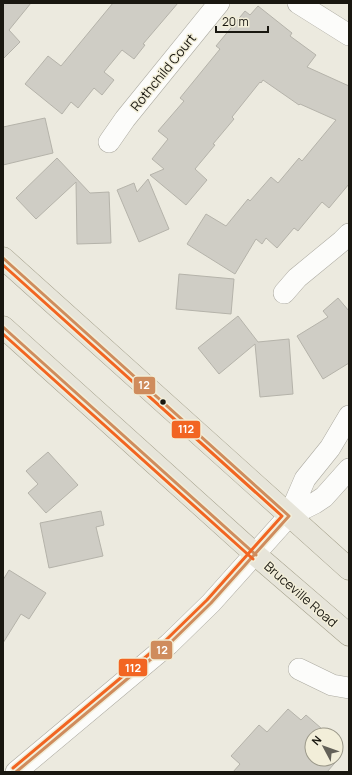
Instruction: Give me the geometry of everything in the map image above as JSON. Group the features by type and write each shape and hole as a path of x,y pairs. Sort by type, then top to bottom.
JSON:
{"main road":[{"path":"3,258 349,569"},
{"name":"Bruceville Road","path":"3,327 256,555 349,635"}],"street":[{"name":"Rothchild Court","path":"109,142 125,118 219,3"},
{"path":"298,3 349,35"},
{"path":"284,293 297,278 349,234"},
{"path":"16,772 169,644 211,603 256,555 289,516 305,480 330,448 349,416"},
{"path":"289,516 324,498 349,469"},
{"path":"299,669 332,685 349,688"}],"building":[{"path":"3,3 31,3 9,30 20,42 3,59"},
{"path":"113,3 178,3 143,44 145,45 134,59 122,50 104,72 114,80 102,95 94,88 78,108 71,102 62,114 25,84 48,56 61,66"},
{"path":"258,6 292,33 290,36 316,55 307,67 349,86 349,184 329,208 322,202 298,231 294,228 277,248 266,238 262,244 256,239 235,274 187,244 206,214 226,226 248,199 250,201 271,177 278,183 299,158 302,161 336,120 300,104 299,105 263,80 232,117 234,119 195,169 207,180 186,205 150,175 164,169 152,159 168,139 158,131 184,101 180,98 220,49 216,46 245,11 250,15"},
{"path":"45,118 53,153 3,165 3,127"},
{"path":"57,158 90,193 109,192 111,243 77,244 76,182 36,219 16,198"},
{"path":"148,179 169,229 139,242 117,190 134,183 137,192"},
{"path":"179,274 234,279 231,314 176,309"},
{"path":"338,298 349,311 349,363 323,379 297,336 328,317 323,311"},
{"path":"238,316 258,342 289,339 293,394 260,397 255,344 219,374 198,348"},
{"path":"48,452 78,485 46,513 28,493 38,484 26,471"},
{"path":"101,511 104,525 96,527 103,556 49,568 40,523"},
{"path":"9,570 46,593 29,619 21,614 3,643 3,580"},
{"path":"288,709 301,720 306,715 320,727 304,727 304,767 331,767 327,772 233,772 240,764 231,756 259,725 267,732"}],"transit line":[{"name":"12","path":"3,258 289,516 211,603 169,644 16,772"},
{"name":"112","path":"3,265 282,516 207,600 166,640 13,768"},
{"name":"12","path":"3,327 256,555"},
{"name":"112","path":"3,334 253,559"}]}
